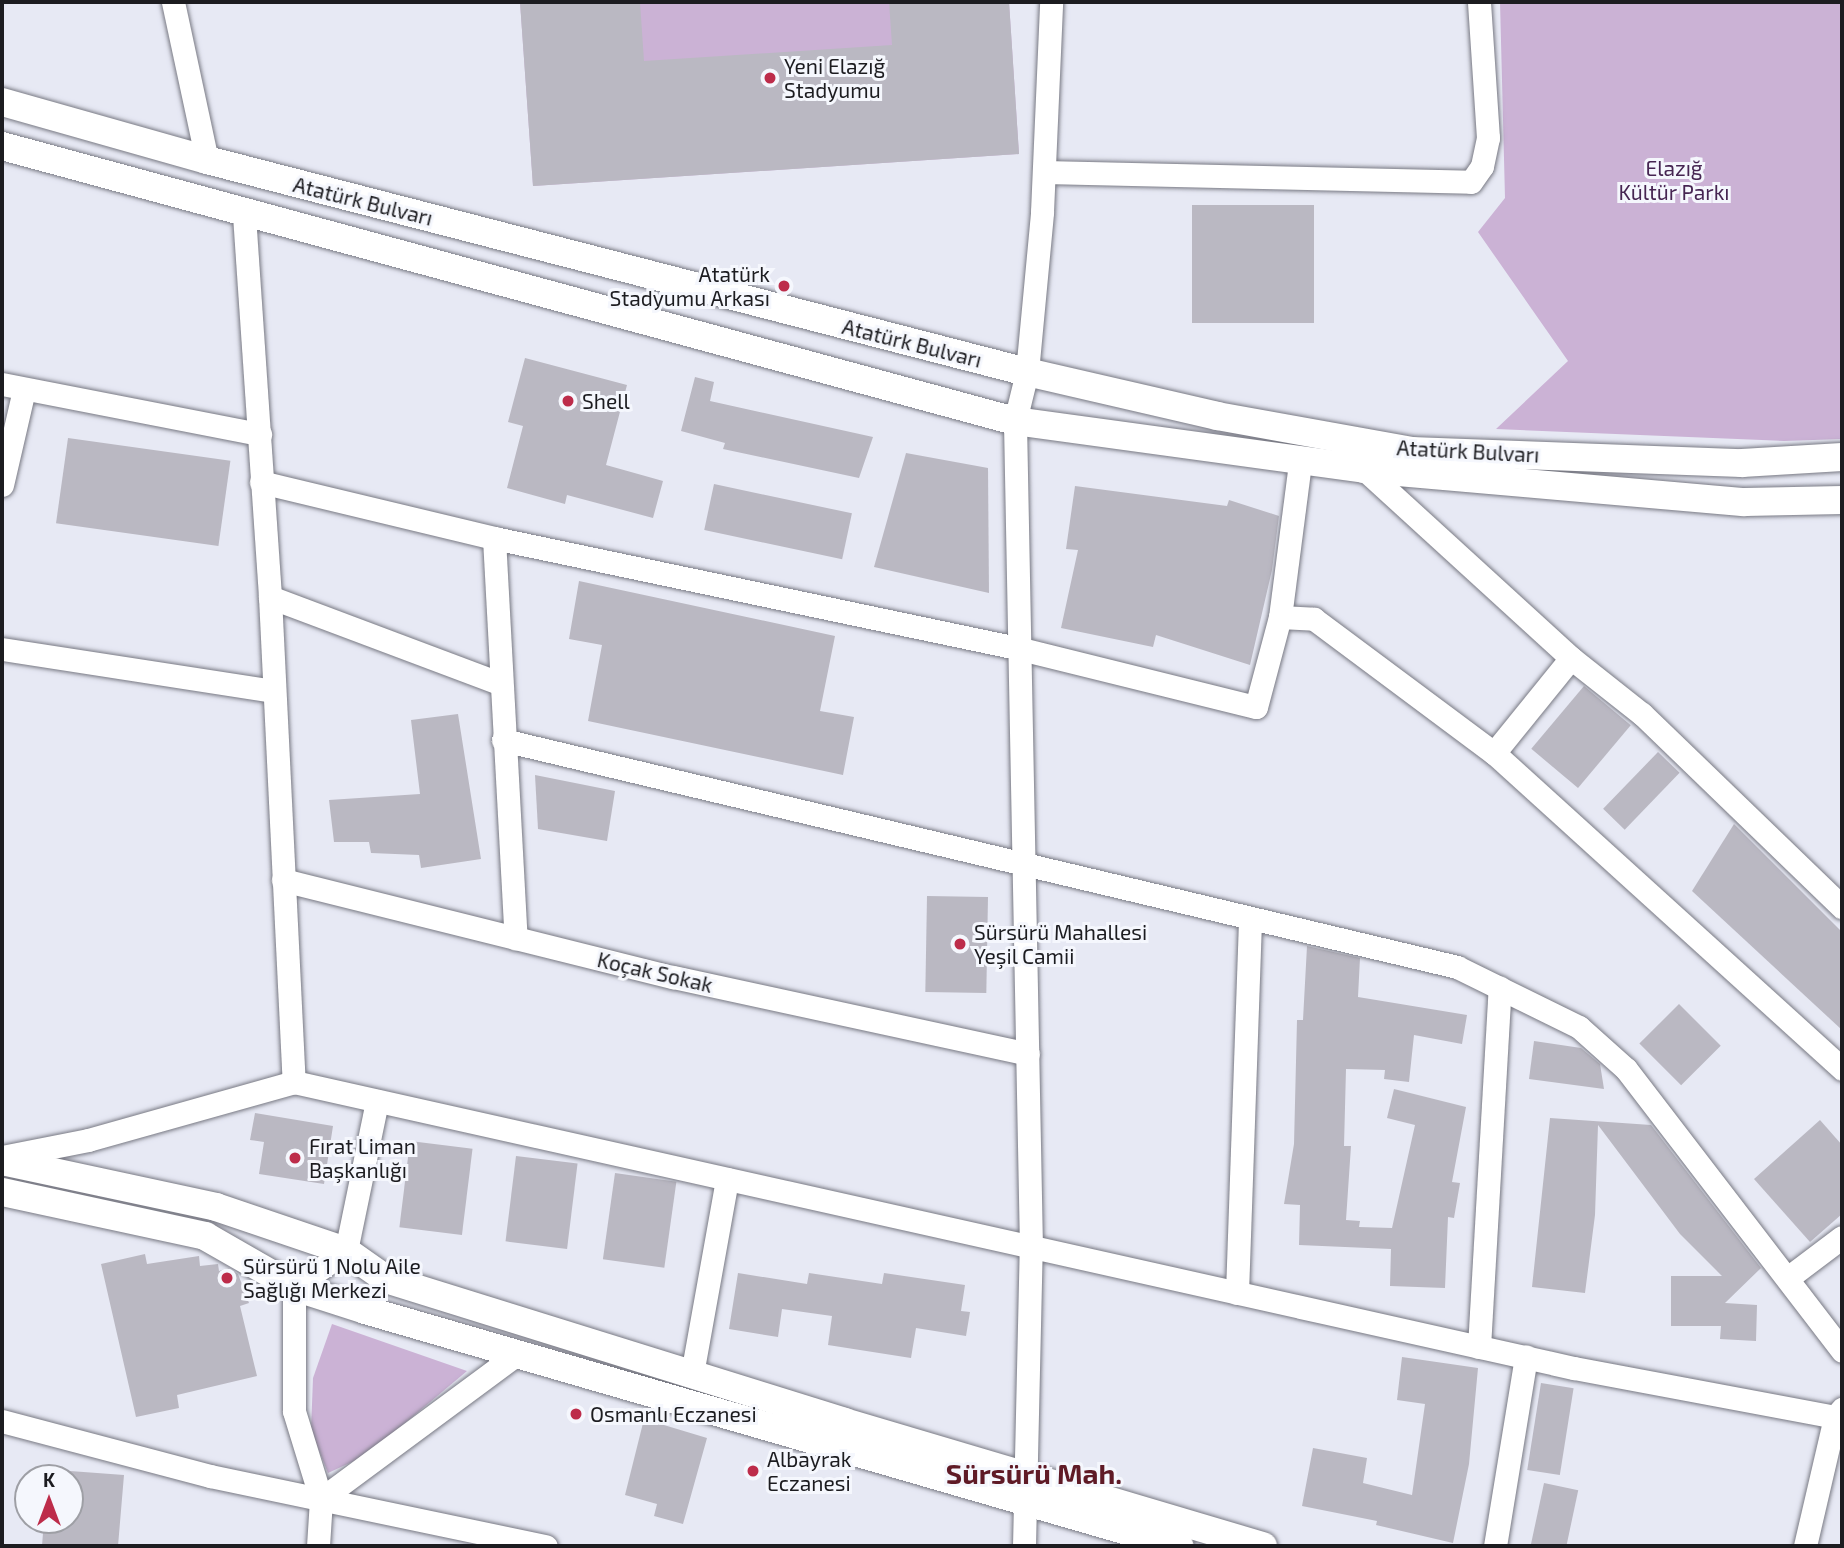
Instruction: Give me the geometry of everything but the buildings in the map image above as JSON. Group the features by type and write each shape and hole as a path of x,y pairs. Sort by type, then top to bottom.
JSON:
{"main road":[{"name":"Atatürk Bulvarı","path":"2,102 207,160 1027,372 1217,416 1410,451 1742,463 1842,457"},
{"name":"Atatürk Bulvarı","path":"2,146 244,215 1015,421 1300,463 1745,502 1842,500"},
{"path":"2,1159 216,1207 346,1251 386,1279 692,1374 1025,1488 1179,1546"},
{"path":"2,1192 205,1236 294,1287 514,1356 1025,1488 1263,1546"}],"street":[{"path":"173,2 207,160"},
{"path":"1024,1546 1031,1248 1017,648 1015,421 1027,372 1044,172 1051,2"},
{"path":"1044,172 1471,182 1482,166 1488,138 1479,2"},
{"path":"244,215 270,597 294,1082"},
{"path":"2,384 260,434"},
{"path":"2,485 24,390"},
{"path":"261,482 494,538 1017,648 1256,707 1280,617 1300,463"},
{"path":"1364,469 1571,658 1642,714 1842,907"},
{"path":"494,538 499,683 516,938"},
{"path":"270,597 499,683"},
{"path":"1280,617 1314,619 1494,753 1842,1069"},
{"path":"2,649 273,691"},
{"path":"1494,753 1571,658"},
{"path":"503,740 1022,863 1250,921 1457,967 1578,1027 1626,1069 1789,1277 1842,1351"},
{"name":"Koçak Sokak","path":"283,880 516,938 1028,1054"},
{"path":"1237,1293 1250,921"},
{"path":"1479,1347 1500,988"},
{"path":"2,1159 88,1140 294,1082 1479,1347 1839,1413 1805,1546"},
{"path":"318,1546 321,1499 294,1410 294,1287 346,1251 377,1101"},
{"path":"692,1374 727,1179"},
{"path":"1789,1277 1842,1237"},
{"path":"321,1499 514,1356"},
{"path":"1495,1546 1526,1357"},
{"path":"2,1421 127,1456 546,1546"}],"green space":[{"name":"Yeni Elazığ Stadyumu","path":"520,2 1009,2 1019,154 533,186"},
{"name":"Elazığ Kültür Parkı","path":"1500,2 1842,2 1842,439 1784,441 1496,429 1568,361 1478,232 1505,198"},
{"path":"332,1324 467,1371 367,1455 328,1473 311,1431 313,1378"}],"place":[{"name":"Yeni Elazığ Stadyumu","path":"770,78"},
{"name":"Atatürk Stadyumu Arkası","path":"784,286"},
{"name":"Shell","path":"568,401"},
{"name":"Sürsürü Mahallesi Yeşil Camii","path":"960,944"},
{"name":"Fırat Liman Başkanlığı","path":"295,1158"},
{"name":"Sürsürü 1 Nolu Aile Sağlığı Merkezi","path":"227,1278"},
{"name":"Osmanlı Eczanesi","path":"576,1414"},
{"name":"Albayrak Eczanesi","path":"753,1471"}],"district":[{"name":"Sürsürü Mah.","path":"1034,1473"}]}
